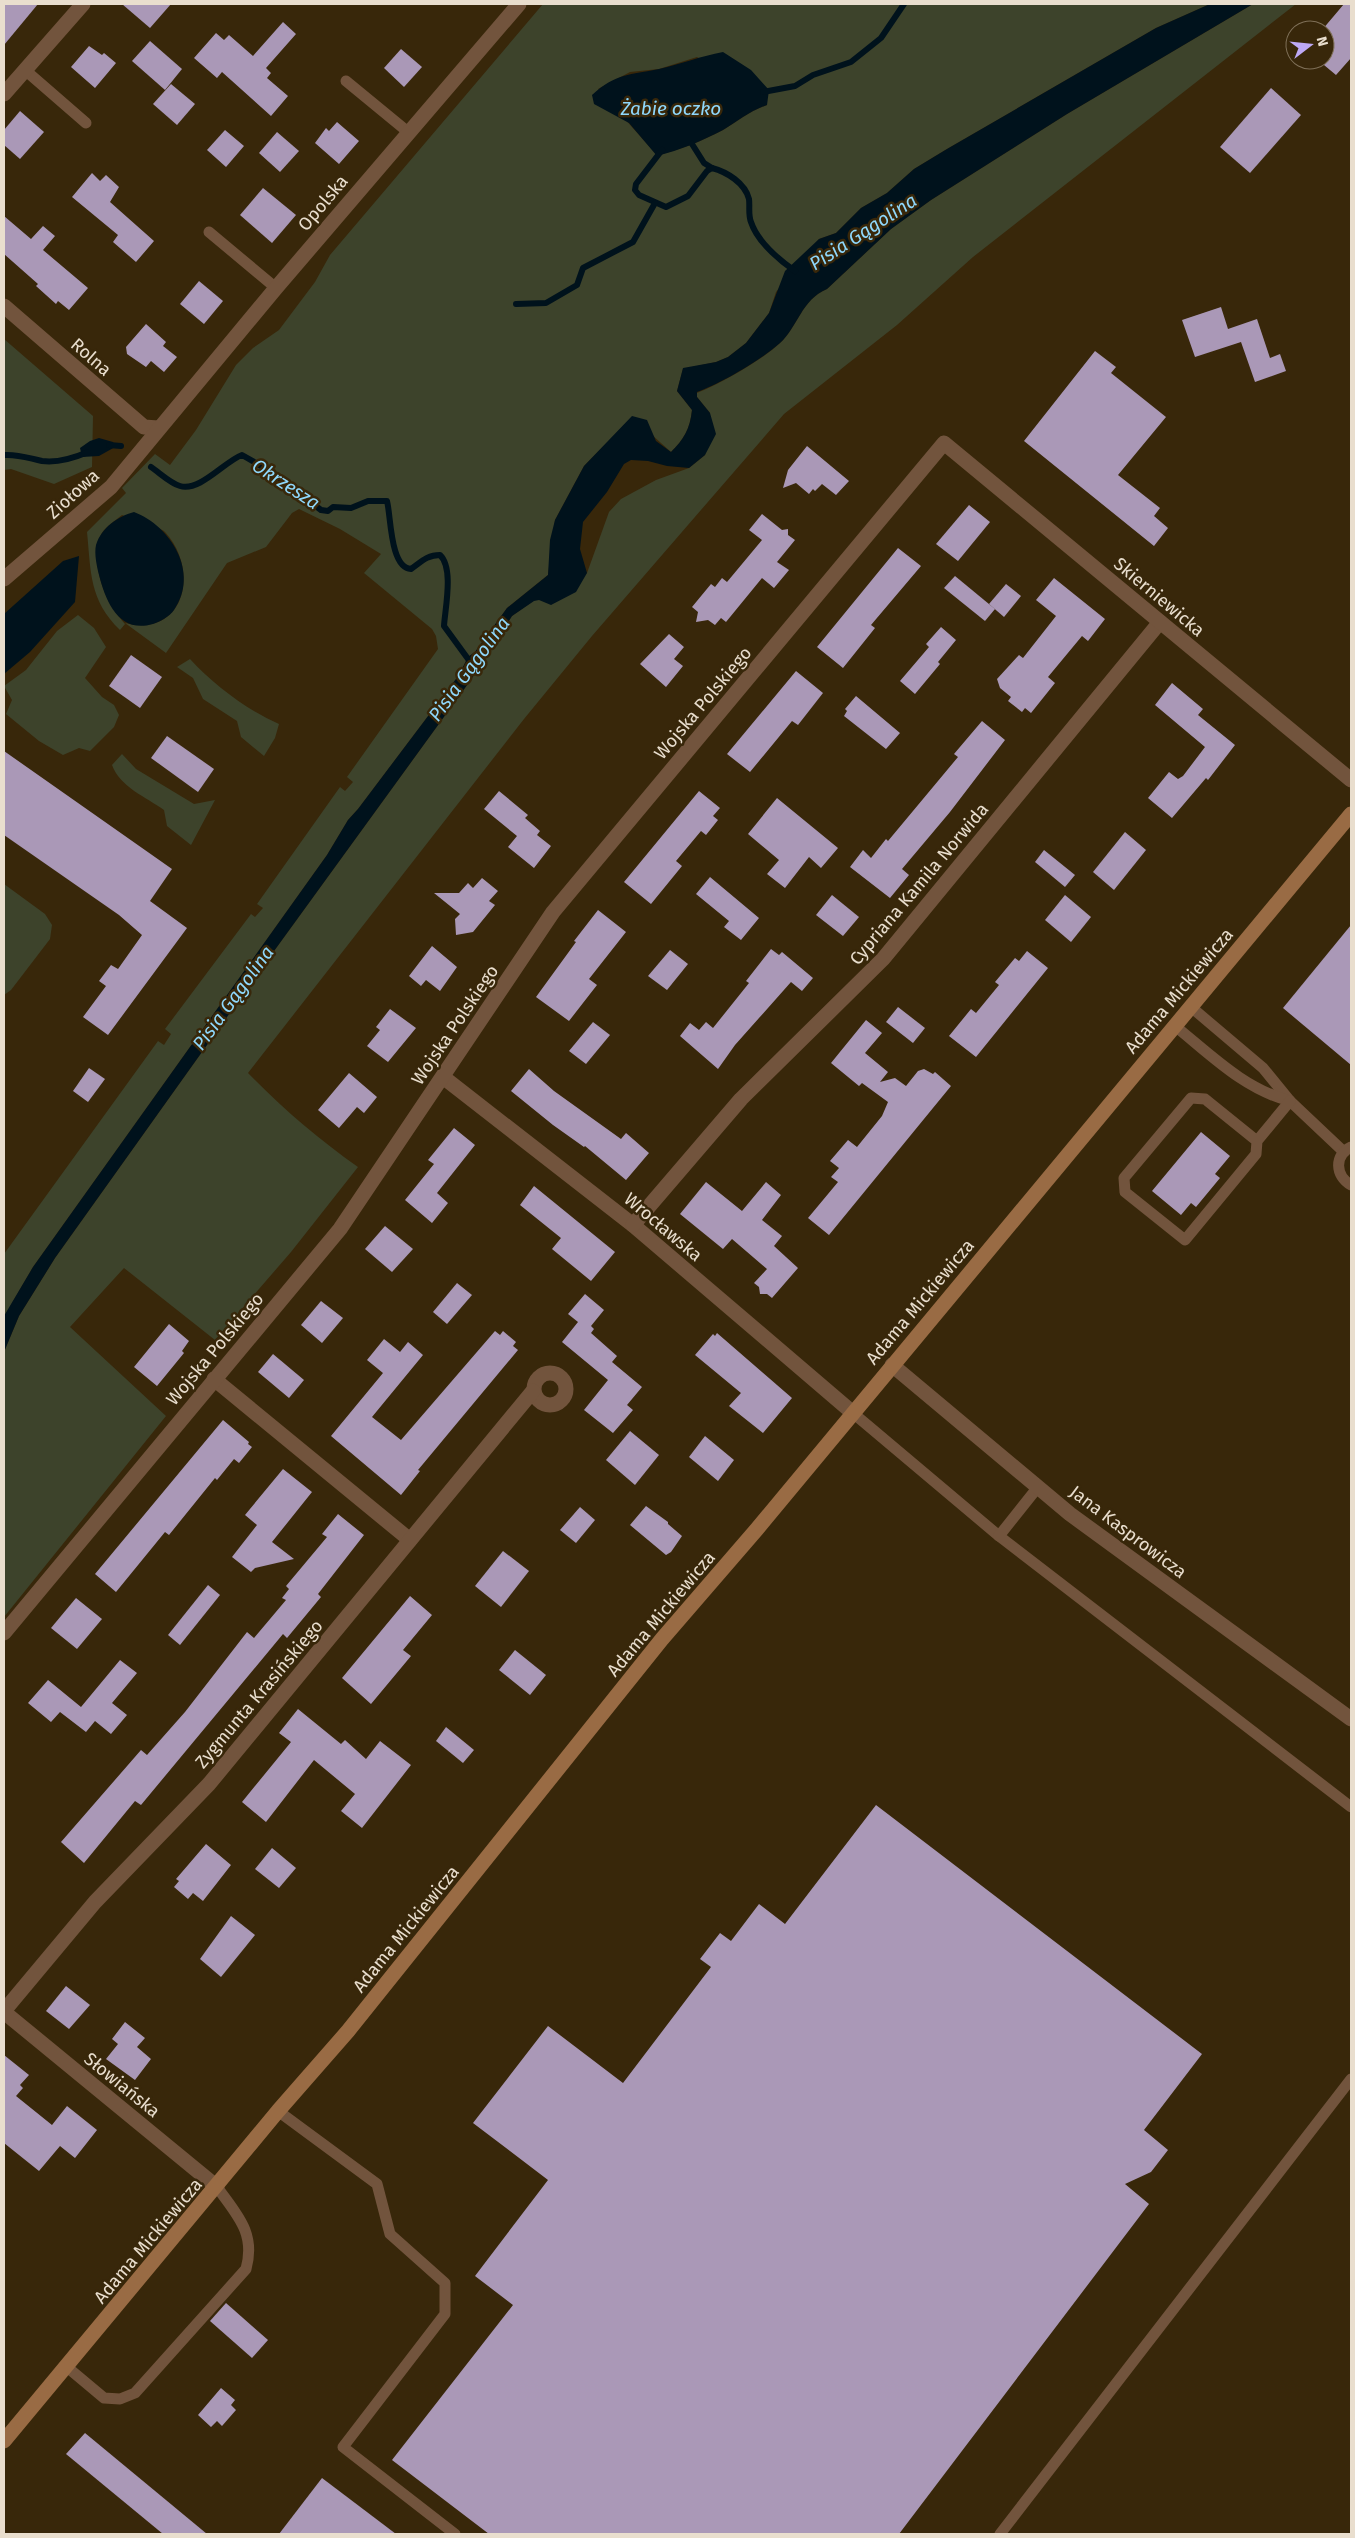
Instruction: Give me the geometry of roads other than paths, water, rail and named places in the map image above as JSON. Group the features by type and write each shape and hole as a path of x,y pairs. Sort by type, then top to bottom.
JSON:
{"street":[{"path":"4,94 83,4"},
{"name":"Opolska","path":"158,428 408,132 519,4"},
{"name":"Rolna","path":"4,306 144,427 158,428"},
{"name":"Ziołowa","path":"4,579 111,487 146,447 158,428"},
{"name":"Skierniewicka","path":"944,443 1351,780"},
{"name":"Wojska Polskiego","path":"4,1633 340,1229 553,912 944,443"},
{"name":"Cypriana Kamila Norwida","path":"633,1225 741,1099 883,959 1160,622"},
{"name":"Adama Mickiewicza","path":"4,2441 217,2187 278,2111 348,2031 662,1639 853,1413 1351,814"},
{"name":"Wrocławska","path":"443,1076 633,1225 853,1413"},
{"name":"Jana Kasprowicza","path":"892,1365 1070,1514 1351,1718"},
{"path":"214,1379 410,1540"},
{"name":"Zygmunta Krasińskiego","path":"4,2012 95,1902 209,1784 533,1391"},
{"name":"Słowiańska","path":"4,2012 217,2187"}],"lane":[{"path":"25,70 86,122"},
{"path":"346,80 408,132"},
{"path":"209,232 276,288"},
{"path":"1191,1006 1263,1068 1290,1102 1347,1149 1340,1158 1339,1172 1342,1178 1351,1185"},
{"path":"1175,1026 1245,1083 1263,1093 1290,1102"},
{"path":"1257,1141 1205,1098 1191,1098 1124,1178 1125,1192 1185,1240 1256,1154 1257,1141 1290,1102"},
{"path":"853,1413 999,1536 1351,1807"},
{"path":"999,1536 1038,1487"},
{"path":"1000,2534 1351,2078"},
{"path":"278,2111 377,2184 390,2234 445,2283 445,2314 343,2447 456,2534"},
{"path":"67,2367 104,2398 120,2400 135,2393 246,2269 250,2254 247,2232 238,2215 217,2187"}],"water":[{"name":"Pisia Gągolina","path":"1210,4 1253,4 1067,114 931,200 891,229 827,289 811,300 786,337 772,350 728,377 697,392 697,397 710,413 716,434 705,455 689,468 667,466 648,461 631,460 624,464 607,492 583,522 580,549 587,573 576,592 551,605 539,600 534,601 512,616 470,681 55,1258 19,1316 4,1352 4,1316 33,1267 327,855 348,820 459,675 468,657 475,652 507,608 548,575 550,540 555,520 584,466 632,416 647,420 656,441 671,452 686,433 692,410 677,391 683,368 716,362 728,357 746,343 769,313 785,271 819,239 836,233 861,208 887,193 914,169 947,149 1156,28"},
{"name":"Żabie oczko","path":"723,52 751,70 769,90 767,105 723,130 691,145 657,156 629,123 594,104 592,95 616,79"},
{"path":"99,438 113,442 115,447 99,456 82,457 80,448 90,441"},
{"path":"134,512 160,528 170,539 178,552 183,566 184,581 181,596 174,610 159,622 141,626 123,620 110,605 97,568 95,549 106,528 116,520"},
{"path":"79,556 75,602 30,652 4,674 4,614 63,561"}],"waterway":[{"path":"763,92 795,86 813,75 851,62 881,38 904,4"},
{"path":"692,144 704,163 712,168"},
{"path":"662,150 636,184 635,190 639,195 666,207 688,196 707,171 712,168 724,172 735,179 747,193 750,219 763,243 795,271"},
{"path":"516,304 546,303 577,285 583,268 633,242 655,203"},
{"name":"Okrzesza","path":"109,445 121,446"},
{"name":"Okrzesza","path":"4,455 42,461 59,461 88,452"},
{"name":"Okrzesza","path":"151,467 173,483 188,487 196,485 242,455 268,470 321,510 328,511 333,507 351,508 368,501 387,501 395,551 404,566 411,569 424,559 435,555 440,555 444,561 448,579 444,626 471,663"}]}
